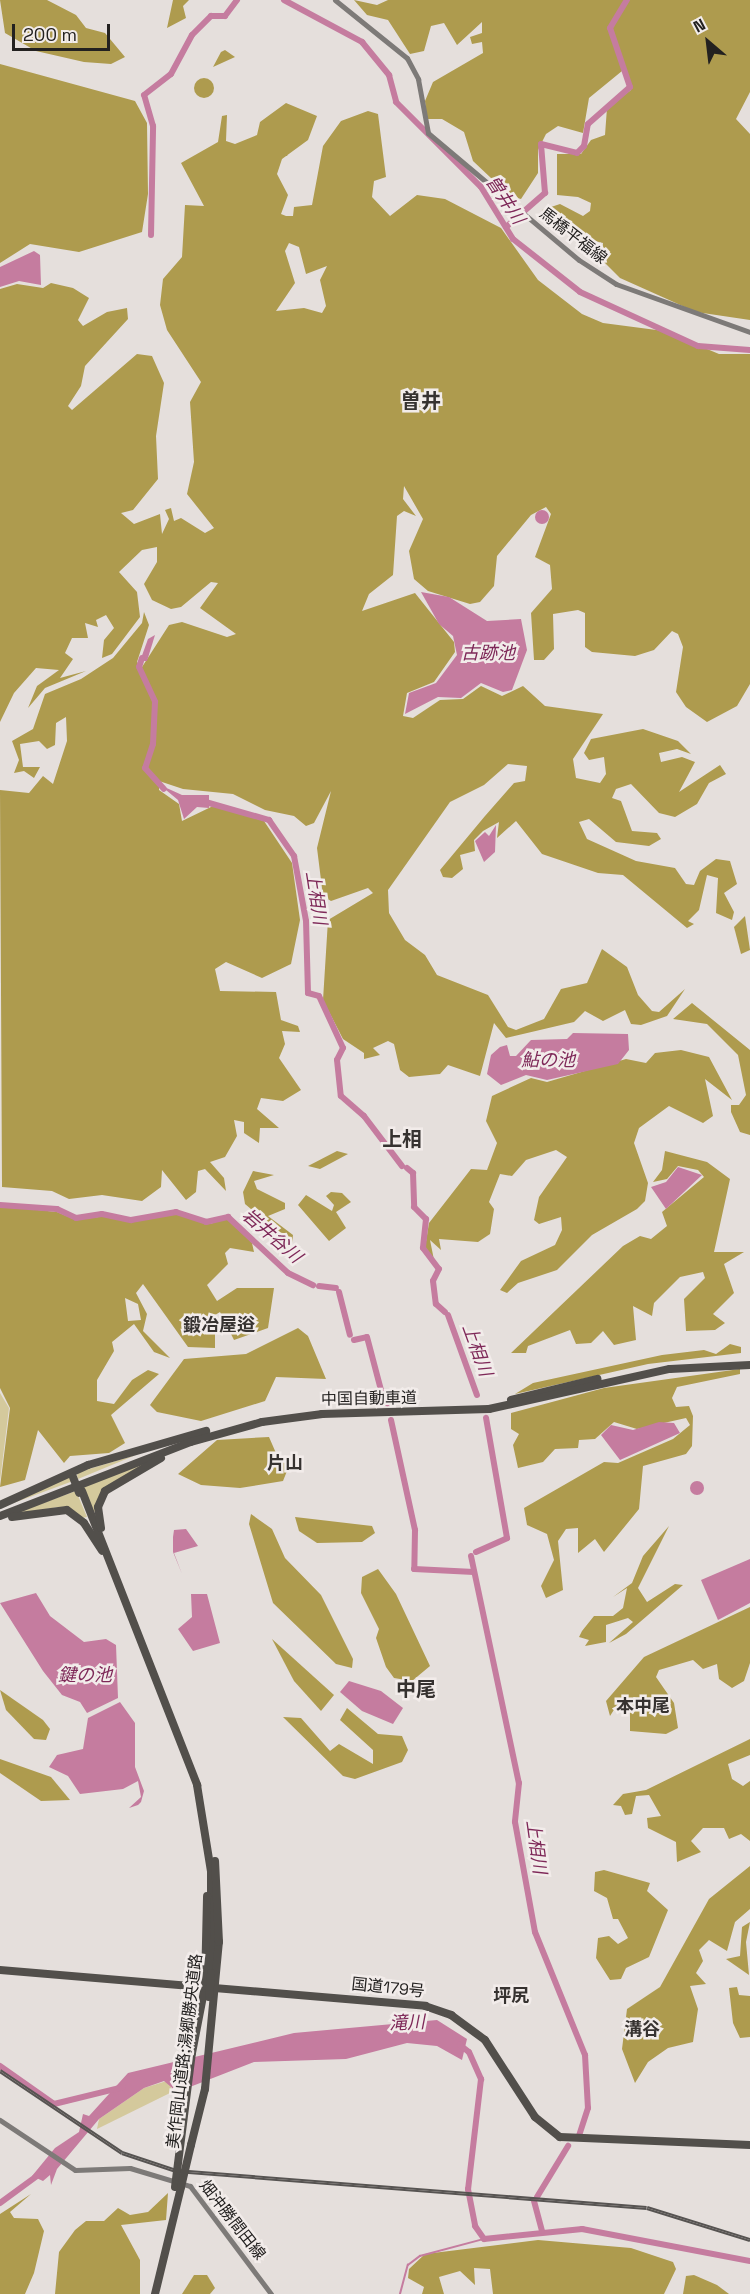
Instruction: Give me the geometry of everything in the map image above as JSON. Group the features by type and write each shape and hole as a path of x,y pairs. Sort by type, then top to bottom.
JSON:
{"highway":[{"name":"中国自動車道","path":"0,1510 206,1431 303,1410 474,1405 659,1366 750,1359"},
{"name":"中国自動車道","path":"0,1518 234,1429 304,1416 489,1409 651,1372 750,1365"},
{"path":"108,1558 98,1511 105,1491 174,1452 234,1429"},
{"path":"0,1505 74,1476 206,1431"},
{"path":"74,1476 177,1731 202,1810 209,1846 213,1900 215,1987 207,2050"},
{"path":"0,1518 67,1510 84,1523 108,1558"},
{"path":"155,2294 178,2187 192,2053 205,1986 213,1900"},
{"name":"美作岡山道路;湯郷勝央道路","path":"178,2187 191,2145 207,2050 213,1900"},
{"name":"国道179号","path":"0,1970 410,2004 451,2015 485,2040 535,2117 560,2137 750,2145"}],"main road":[{"name":"馬橋平福線","path":"335,0 408,58 418,79 428,133 525,217 616,284 750,332"},
{"name":"畑沖勝間田線","path":"0,2120 65,2164 82,2172 130,2168 190,2186 271,2294"}],"shaded area":[{"path":"0,0 47,0 76,15 86,28 105,33 125,57 111,64 84,62 36,51 5,33"},
{"path":"173,0 189,0 183,6 186,18 167,28"},
{"path":"354,0 377,5 388,0 750,0 750,92 736,119 750,134 750,320 696,312 620,278 602,260 603,243 566,234 542,210 560,204 583,216 590,211 591,203 578,197 557,195 557,154 581,154 591,140 605,135 607,108 631,90 628,74 622,71 589,98 583,133 558,126 546,134 538,150 538,173 521,199 510,196 473,161 464,132 442,119 427,119 425,101 433,82 483,53 482,42 472,44 470,37 482,33 482,22 457,45 444,23 431,26 424,51 410,54 388,20 367,15"},
{"path":"225,50 235,57 213,67 221,52"},
{"path":"0,64 135,101 147,123 148,194 142,232 79,252 30,244 0,263"},
{"path":"204,78 211,81 214,88 211,95 204,98 197,95 194,88 197,81"},
{"path":"286,103 317,116 308,140 282,159 277,174 288,195 281,214 293,216 294,207 312,205 323,146 341,121 368,111 378,114 386,177 374,181 372,197 390,216 417,195 445,199 501,228 538,280 582,314 603,323 664,331 719,354 750,354 750,684 737,706 707,722 686,707 676,692 683,647 678,634 672,631 654,650 635,656 592,652 585,647 585,613 578,610 553,614 554,649 544,660 534,660 531,613 552,589 550,565 535,557 551,514 546,507 531,515 497,556 494,586 480,602 470,604 428,591 414,579 409,551 423,519 404,486 403,499 416,516 404,511 397,516 393,575 369,594 362,611 415,593 454,642 455,652 434,682 407,693 403,716 413,718 440,700 463,699 481,686 502,696 523,686 545,706 603,714 573,759 576,778 600,783 606,774 604,757 589,760 584,753 591,739 643,729 678,741 691,754 677,749 659,753 661,762 682,757 695,762 679,792 720,765 726,774 709,783 697,804 675,817 659,813 631,784 616,789 612,798 621,801 632,831 657,833 661,839 649,846 616,842 589,819 579,822 587,839 636,861 675,868 686,884 694,885 700,871 716,859 730,861 737,884 724,893 734,912 732,920 716,913 718,878 707,875 699,910 688,921 694,924 687,928 623,875 598,873 542,854 516,821 497,838 499,822 483,831 474,840 475,851 460,855 463,869 452,878 443,877 440,870 485,816 514,783 525,781 527,766 508,764 484,785 450,802 388,890 389,913 405,940 425,955 437,975 488,995 508,1027 516,1030 544,1019 561,989 587,983 602,949 627,967 638,995 652,1011 659,1012 685,989 667,1016 641,1025 631,1024 625,1010 603,1021 585,1011 574,1022 506,1038 494,1023 480,1076 448,1065 440,1074 409,1077 400,1070 394,1044 388,1041 373,1048 380,1055 364,1059 364,1053 343,1039 323,1000 328,920 373,893 368,888 331,901 323,896 317,848 331,791 314,823 306,826 294,816 265,810 233,794 183,789 159,781 159,790 179,804 182,821 213,806 264,821 292,863 300,920 291,964 262,978 226,962 215,969 220,991 276,992 281,1020 298,1026 300,1032 282,1031 285,1044 279,1058 301,1090 283,1101 261,1098 257,1109 279,1128 260,1128 259,1143 244,1133 244,1122 234,1120 237,1136 225,1157 210,1162 224,1178 226,1191 205,1169 198,1171 196,1192 186,1200 162,1170 161,1187 142,1201 102,1195 69,1199 52,1191 2,1187 0,790 29,793 43,776 53,784 67,741 66,717 56,723 55,745 47,749 39,741 20,744 23,767 40,767 34,778 24,771 14,773 19,760 12,741 33,729 45,694 81,679 113,658 142,623 144,612 149,625 137,662 142,667 169,625 182,622 227,637 236,634 200,608 218,583 211,582 181,607 171,609 152,600 144,584 157,562 157,547 142,550 119,572 137,592 140,617 112,654 102,658 104,640 114,628 106,615 96,620 98,627 85,623 88,638 72,638 65,653 73,659 60,678 86,671 45,688 28,708 37,686 59,670 36,668 14,693 0,722 0,289 17,284 43,288 51,283 73,288 89,298 78,320 83,326 107,312 127,308 128,319 85,366 81,386 68,406 72,410 137,354 152,356 164,383 156,436 158,479 133,510 121,513 134,524 160,514 162,534 169,519 165,510 171,508 174,521 181,518 205,533 214,528 187,494 194,462 190,402 201,382 167,330 160,305 163,279 182,257 185,205 204,206 181,163 218,142 222,116 227,115 226,141 235,144 257,135 260,122","holes":["289,243 299,247 306,274 327,266 320,280 326,306 322,313 304,308 276,311 295,283 285,251"]},
{"path":"745,916 750,950 741,954 734,927"},
{"path":"692,1003 750,1050 750,1135 740,1132 731,1112 731,1105 739,1105 746,1095 738,1055 707,1024 673,1019"},
{"path":"681,1050 709,1057 732,1100 705,1079 713,1116 703,1123 669,1106 639,1128 634,1143 648,1183 645,1201 637,1209 592,1235 557,1270 518,1283 507,1293 500,1290 521,1261 555,1245 562,1230 561,1217 539,1224 534,1220 539,1197 567,1157 556,1150 526,1160 512,1176 500,1174 489,1202 494,1209 490,1234 478,1242 439,1239 441,1250 430,1240 434,1260 425,1248 429,1223 471,1169 487,1170 497,1143 486,1121 492,1096 531,1078 547,1082 626,1059 646,1063 655,1053"},
{"path":"337,1151 348,1154 320,1169 308,1166"},
{"path":"665,1151 707,1162 730,1179 714,1252 744,1252 724,1264 734,1293 713,1314 725,1323 715,1330 686,1331 684,1299 705,1278 703,1272 680,1277 654,1303 652,1316 633,1306 636,1340 614,1345 603,1331 591,1343 576,1344 570,1330 528,1346 526,1353 511,1353 623,1246 640,1236 651,1239 667,1226 662,1212 704,1177 698,1170 678,1166 667,1179 653,1182 662,1170"},
{"path":"253,1171 274,1175 254,1181 257,1189 285,1203 285,1209 268,1216 293,1235 292,1243 245,1204 243,1192"},
{"path":"331,1192 342,1193 351,1202 336,1212 346,1228 329,1241 298,1205 306,1195 332,1211 334,1205 326,1196"},
{"path":"0,1206 57,1212 76,1220 106,1216 133,1222 175,1214 210,1224 227,1218 252,1243 254,1252 230,1248 225,1253 228,1264 207,1285 217,1301 237,1288 274,1288 268,1328 234,1340 220,1312 215,1315 215,1348 188,1347 143,1284 136,1293 147,1314 143,1331 170,1358 154,1352 134,1324 112,1342 114,1351 97,1380 97,1401 114,1404 132,1380 148,1370 159,1374 111,1415 125,1443 109,1453 70,1456 64,1463 38,1430 25,1480 0,1487 10,1408 0,1388","holes":["125,1298 138,1304 141,1320 128,1321"]},
{"path":"298,1328 308,1336 326,1379 276,1377 265,1401 201,1421 157,1412 150,1405 184,1359 246,1354"},
{"path":"730,1344 741,1347 741,1353 648,1364 515,1394 533,1383 662,1355 704,1350 716,1354"},
{"path":"740,1369 740,1374 677,1387 672,1398 676,1407 689,1406 693,1416 692,1446 686,1454 643,1466 639,1509 604,1552 595,1539 578,1553 578,1528 566,1529 558,1541 563,1590 546,1598 541,1586 554,1560 547,1534 527,1525 524,1508 604,1462 618,1463 673,1439 690,1425 686,1418 637,1429 614,1422 595,1439 579,1440 578,1448 555,1449 543,1462 518,1468 513,1445 519,1434 511,1429 511,1413 604,1388"},
{"path":"0,1393 9,1408 0,1481"},
{"path":"269,1437 279,1460 291,1461 283,1481 240,1488 201,1485 178,1474 217,1440"},
{"path":"136,1455 78,1479 79,1472"},
{"path":"156,1458 112,1483 93,1514 82,1488"},
{"path":"68,1477 73,1481 0,1508"},
{"path":"76,1491 87,1517 82,1518 58,1507 10,1515"},
{"path":"251,1514 272,1529 285,1558 321,1595 353,1659 352,1668 336,1664 273,1603 249,1524"},
{"path":"295,1517 372,1526 375,1533 362,1542 317,1543 299,1531"},
{"path":"669,1526 638,1588 647,1602 675,1584 683,1585 626,1634 609,1643 633,1622 628,1618 606,1625 606,1642 585,1646 589,1640 579,1637 582,1631 594,1616 613,1616 623,1608 627,1588 613,1597 632,1583 643,1556"},
{"path":"378,1569 396,1594 430,1666 412,1681 394,1678 386,1667 376,1638 379,1629 361,1593 362,1577"},
{"path":"750,1607 750,1663 744,1681 732,1688 719,1679 717,1664 703,1669 693,1660 659,1670 656,1677 674,1703 678,1728 666,1734 630,1731 630,1709 617,1705 610,1716 606,1701 644,1657"},
{"path":"272,1639 334,1695 321,1711 294,1681"},
{"path":"0,1690 43,1720 50,1729 46,1740 34,1739 6,1710"},
{"path":"347,1708 378,1734 402,1736 408,1750 402,1762 355,1779 343,1776 283,1717 301,1718 330,1751 339,1744 373,1764 373,1750 340,1720"},
{"path":"750,1739 750,1755 728,1764 732,1779 743,1786 750,1781 750,1841 741,1834 729,1839 724,1828 703,1828 691,1841 701,1852 677,1862 676,1842 648,1828 647,1818 661,1816 649,1795 636,1796 632,1814 625,1815 621,1806 613,1805 623,1794 646,1790"},
{"path":"0,1759 51,1777 70,1800 41,1801 0,1773"},
{"path":"750,1866 750,1909 735,1922 727,1951 709,1940 699,1950 703,1961 696,1973 706,1984 690,1986 698,2009 693,2042 668,2048 648,2062 635,2083 622,2049 627,2009 660,1987 709,1899"},
{"path":"604,1870 650,1883 647,1891 668,1910 649,1957 626,1968 621,1979 610,1980 596,1958 598,1938 609,1936 618,1944 628,1938 618,1919 613,1919 607,1898 594,1891 595,1872"},
{"path":"750,1922 746,1942 749,1975 726,1959 740,1956 742,1927"},
{"path":"737,1987 739,1995 750,1996 750,2037 740,2038 733,2023 729,1988"},
{"path":"170,2080 172,2092 97,2129 99,2119 144,2088"},
{"path":"168,2193 166,2220 121,2225 140,2260 140,2294 55,2294 59,2252 75,2230 86,2221 104,2221 118,2208 130,2215 148,2212"},
{"path":"31,2194 10,2212 14,2218 38,2219 44,2231 34,2273 25,2294 0,2294 0,2214"},
{"path":"538,2240 631,2248 673,2262 676,2269 664,2294 493,2294 490,2269 474,2268 475,2285 460,2271 439,2277 444,2294 422,2294 424,2287 408,2278 409,2269 425,2254"},
{"path":"194,2275 207,2275 215,2288 210,2294 182,2294"},
{"path":"694,2275 717,2285 729,2294 683,2294 686,2276"}],"water":[{"path":"34,251 40,255 41,285 19,281 0,287 0,267"},
{"path":"539,510 545,510 549,517 545,524 539,524 535,520 535,514"},
{"name":"古跡池","path":"421,592 449,597 487,621 521,619 527,650 512,690 503,692 481,683 461,698 438,697 405,714 409,693 436,683 457,655 453,636 439,624"},
{"path":"155,635 147,661 140,661 148,639"},
{"path":"160,785 182,795 209,795 209,808 197,807 184,819 178,800"},
{"path":"496,825 495,852 484,862 475,841 485,832 489,836"},
{"name":"鮎の池","path":"573,1033 628,1034 629,1050 618,1064 547,1080 526,1075 501,1085 487,1074 491,1055 500,1047 507,1045 510,1056 516,1056 531,1040 567,1039"},
{"path":"678,1167 702,1175 666,1209 651,1187 666,1182"},
{"path":"659,1422 674,1423 680,1433 620,1460 601,1435 611,1425 633,1430"},
{"path":"697,1481 702,1483 704,1488 702,1493 697,1495 692,1493 690,1488 692,1483"},
{"path":"186,1529 198,1546 174,1553 182,1574 173,1552 173,1537 174,1530"},
{"path":"750,1559 750,1603 718,1620 701,1580"},
{"name":"鍵の池","path":"36,1593 50,1616 84,1642 106,1639 116,1645 118,1698 87,1713 80,1702 62,1695 43,1671 0,1603"},
{"path":"191,1594 207,1594 220,1643 193,1651 178,1629 192,1617"},
{"path":"349,1681 381,1691 403,1708 393,1724 362,1711 340,1692"},
{"name":"鍵の池","path":"120,1702 135,1723 135,1767 144,1791 141,1802 129,1808 141,1797 138,1781 123,1789 80,1794 68,1776 49,1767 57,1755 83,1749 88,1718"},
{"path":"437,2020 467,2039 462,2060 437,2046 407,2043 346,2059 254,2062 177,2092 164,2081 144,2088 99,2119 57,2169 51,2185 50,2175 43,2181 32,2176 55,2148 79,2132 83,2114 89,2116 128,2073 294,2033"}],"waterway":[{"name":"曽井川","path":"151,235 153,126 144,95 171,74 192,35 211,16 225,16 237,0"},
{"name":"曽井川","path":"284,0 362,42 389,75 396,102 481,187 513,239 580,292 698,346 750,350"},
{"path":"506,227 545,193 541,144 577,153 584,146 588,124 630,87 610,28 627,0"},
{"name":"上相川","path":"142,658 139,667 155,702 153,744 145,768 164,789"},
{"name":"上相川","path":"202,801 269,820 294,856 306,921 308,993 319,996 343,1048 337,1060 341,1096 364,1116 402,1166"},
{"name":"上相川","path":"407,1168 413,1173 414,1207 426,1219 423,1248 439,1269 433,1281 436,1304 445,1312"},
{"name":"岩井谷川","path":"0,1205 57,1209 76,1218 102,1214 131,1220 176,1212 206,1222 228,1217 288,1273 313,1285"},
{"name":"岩井谷川","path":"319,1286 336,1288"},
{"name":"岩井谷川","path":"339,1292 350,1335"},
{"name":"上相川","path":"448,1315 477,1395"},
{"name":"岩井谷川","path":"354,1340 367,1337 381,1390"},
{"name":"岩井谷川","path":"384,1397 387,1403"},
{"name":"上相川","path":"476,1552 507,1538 486,1418"},
{"name":"岩井谷川","path":"391,1420 415,1530 414,1569 474,1572"},
{"name":"上相川","path":"471,1556 519,1783 515,1822 535,1932 585,2055 588,2108 579,2135"},
{"name":"滝川","path":"460,2045 469,2052 481,2079 468,2189 475,2226 484,2239 582,2229 750,2261"},
{"path":"0,2066 54,2104 123,2087"},
{"name":"上相川","path":"537,2197 568,2146"},
{"name":"滝川","path":"0,2203 41,2173"},
{"name":"上相川","path":"534,2201 542,2231"},
{"path":"400,2294 408,2265 420,2256 484,2239"}],"railway":[{"path":"0,2071 122,2153 176,2171 647,2208 750,2240"}],"district":[{"name":"曽井","path":"421,401"},
{"name":"上相","path":"402,1139"},
{"name":"鍛冶屋逧","path":"219,1325"},
{"name":"片山","path":"285,1463"},
{"name":"中尾","path":"416,1689"},
{"name":"本中尾","path":"643,1706"},
{"name":"坪尻","path":"511,1996"},
{"name":"溝谷","path":"642,2029"}]}
